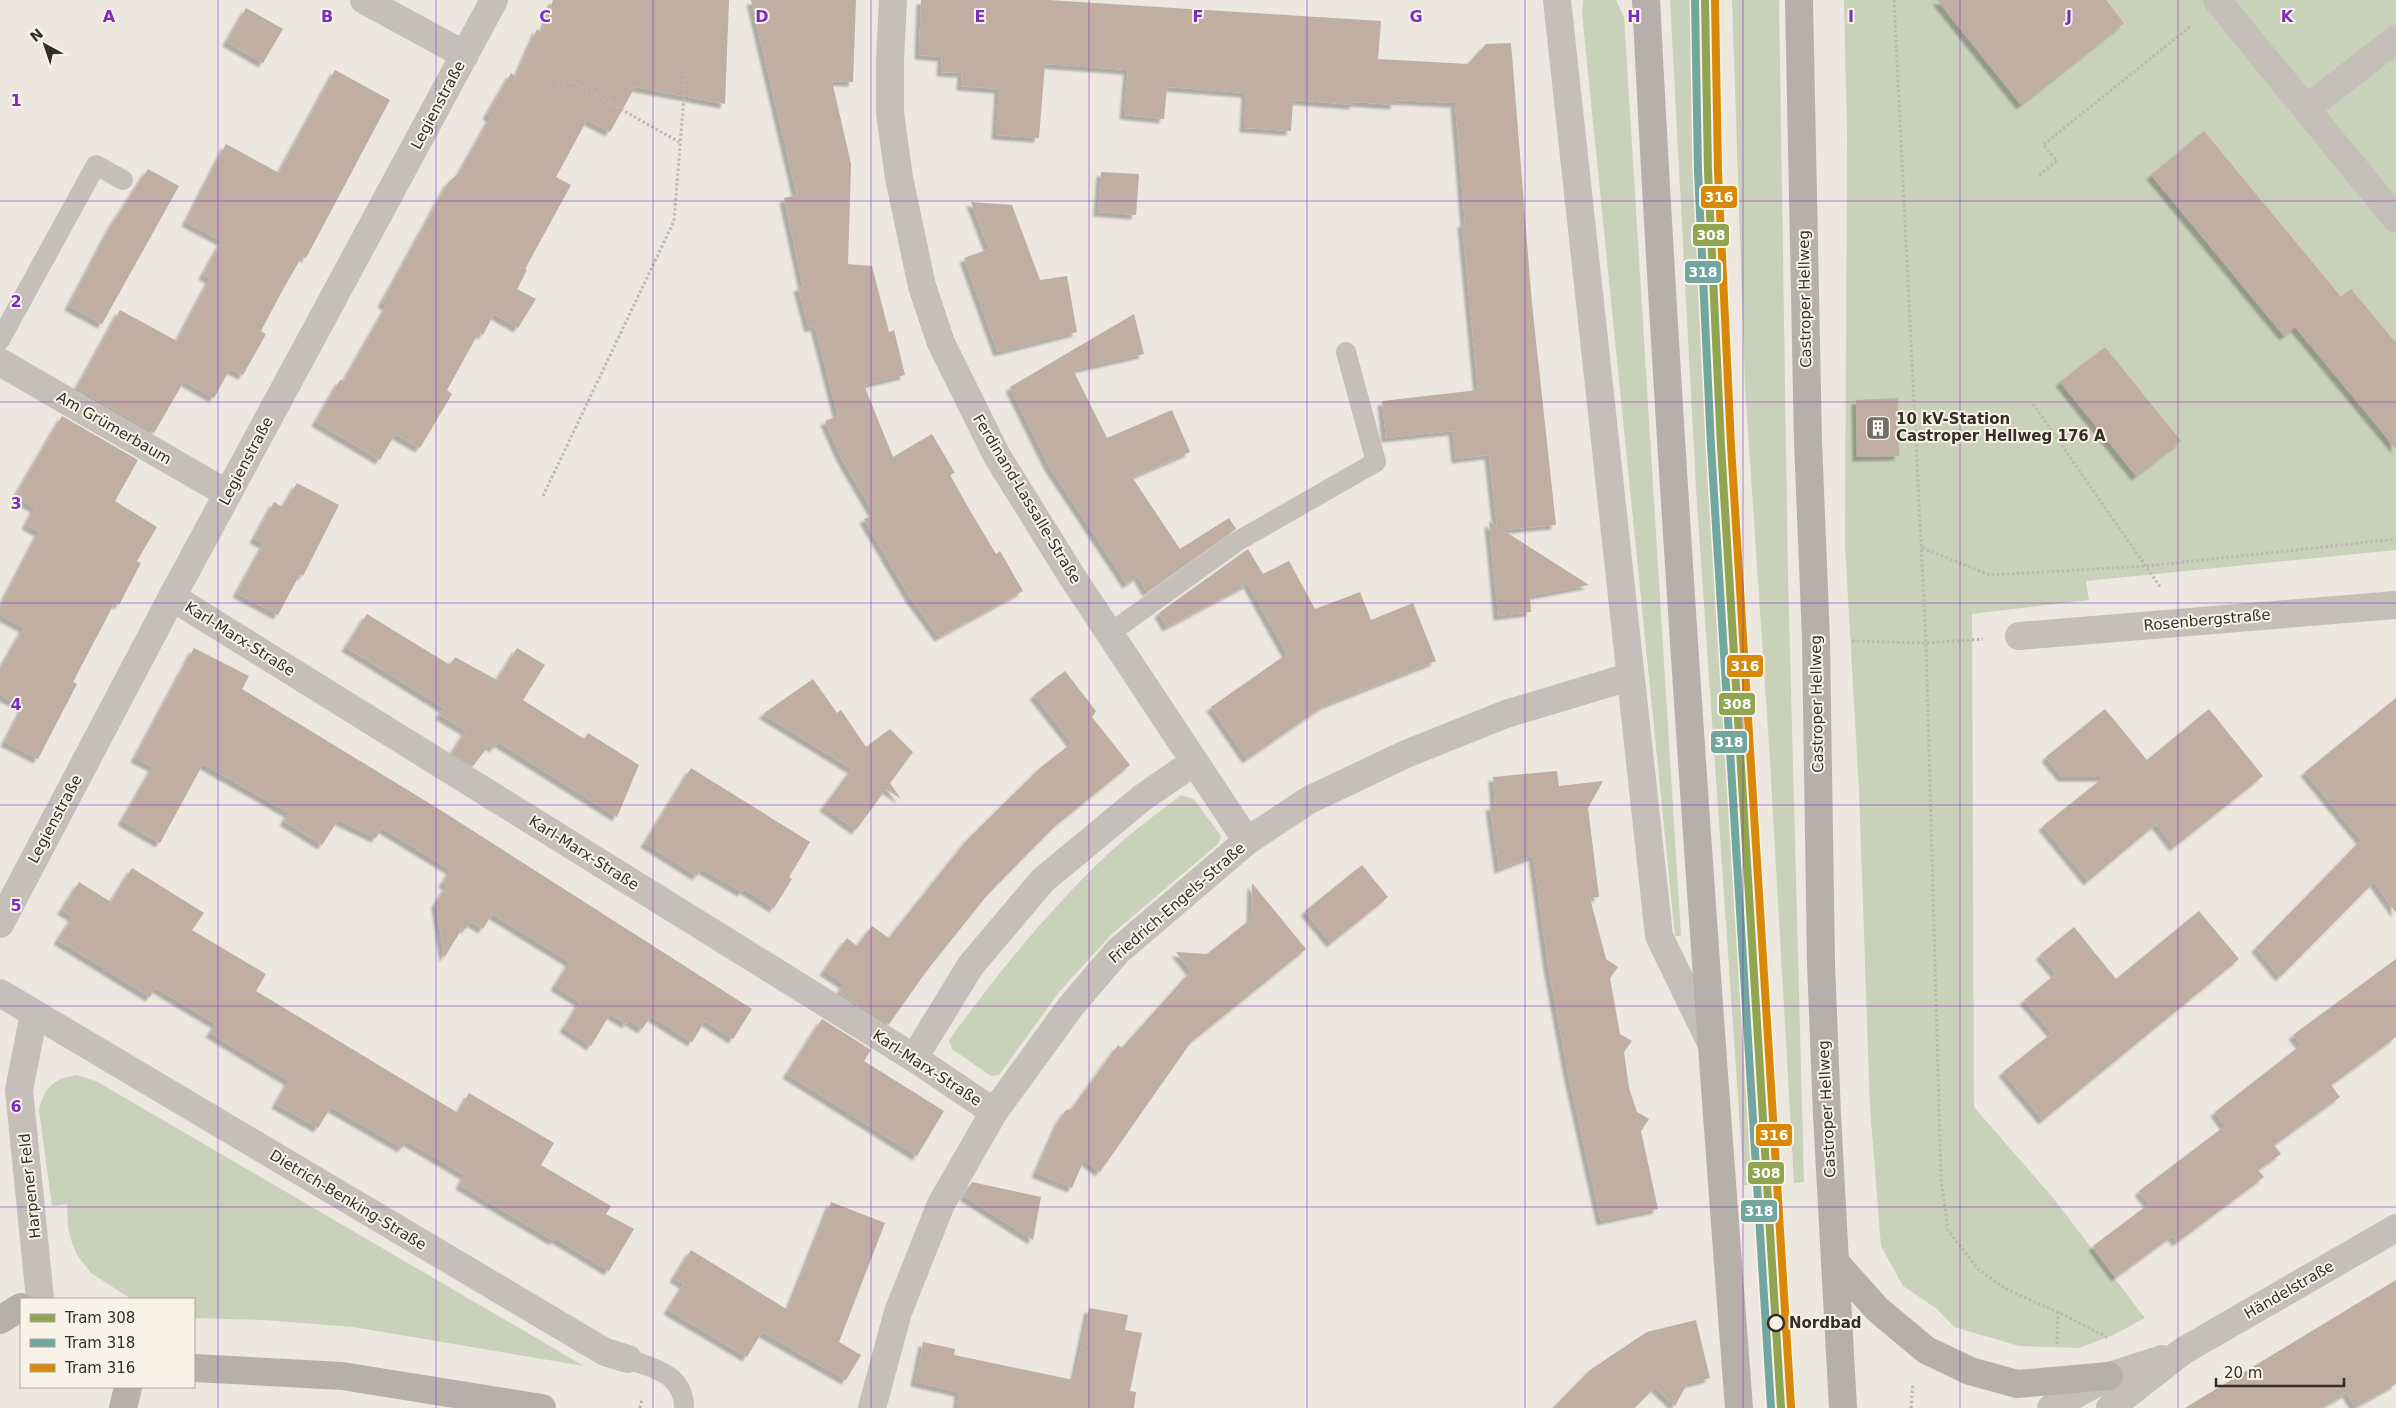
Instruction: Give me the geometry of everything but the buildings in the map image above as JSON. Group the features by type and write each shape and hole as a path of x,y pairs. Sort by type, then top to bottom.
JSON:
{"main road":[{"path":"1646,0 1663,335 1711,1043 1739,1408"},
{"name":"Castroper Hellweg","path":"1800,0 1808,441 1816,640 1821,963 1843,1408"},
{"name":"Händelstraße","path":"1835,1262 1877,1309 1926,1350 1970,1371 2018,1384 2109,1376"},
{"path":"0,1320 20,1308"},
{"path":"195,1368 342,1376 542,1408"},
{"path":"123,1408 128,1388"}],"street":[{"path":"364,0 465,55"},
{"name":"Legienstraße","path":"0,924 172,597 494,0"},
{"name":"Ferdinand-Lassalle-Straße","path":"893,0 890,59 891,122 899,178 922,286 941,343 997,456 1071,575 1247,841"},
{"path":"1557,0 1629,678 1659,936 1711,1043"},
{"path":"2218,2 2396,219"},
{"path":"2306,109 2396,39"},
{"name":"Am Grümerbaum","path":"0,362 228,494"},
{"name":"Karl-Marx-Straße","path":"172,597 914,1058 994,1112"},
{"name":"Rosenbergstraße","path":"2019,636 2396,605"},
{"name":"Friedrich-Engels-Straße","path":"872,1408 898,1312 942,1204 994,1112 1071,1006 1118,951 1247,841 1309,800 1406,754 1506,714 1629,678"},
{"path":"914,1058 971,965 1043,880 1142,798 1194,762"},
{"name":"Dietrich-Benking-Straße","path":"0,993 596,1346 628,1359"},
{"name":"Harpener Feld","path":"34,1014 20,1090 40,1298"},
{"name":"Händelstraße","path":"2110,1408 2183,1352 2396,1228"},
{"name":"Händelstraße","path":"2051,1408 2109,1376 2183,1352"}],"lane":[{"path":"0,340 96,165 123,180"},
{"path":"1110,633 1238,541 1376,462 1346,352"},
{"name":"Dietrich-Benking-Straße","path":"628,1359 660,1370 678,1383 684,1408"}],"path":[{"path":"1894,0 1926,642 1941,1179 1948,1230 1978,1269 2006,1289 2066,1316 2152,1362"},
{"path":"2040,175 2057,161 2043,145 2218,2"},
{"path":"543,496 674,221 686,72"},
{"path":"558,83 573,82 679,143"},
{"path":"2033,404 2148,566 2183,622"},
{"path":"1922,548 1990,575 2148,566 2396,539"},
{"path":"1816,640 1926,642 2019,636"}],"green space":[{"path":"1583,0 1616,0 1624,17 1681,936 1675,936 1582,13"},
{"path":"1670,0 1696,0 1706,314 1714,484 1742,902 1757,1184 1744,1185 1696,489"},
{"path":"1732,0 1779,0 1788,575 1804,1182 1794,1183 1769,745 1745,387"},
{"path":"1844,0 2396,0 2396,550 2086,581 2089,600 1972,614 1974,1107 2054,1199 2145,1318 2113,1335 2079,1348 2019,1346 1954,1327 1937,1309 1903,1286 1881,1246 1870,1108 1859,790 1845,546 1847,135"},
{"path":"1181,795 1194,799 1221,836 1218,844 1112,934 1059,992 999,1075 991,1076 952,1049 949,1040 990,986 1055,908 1078,883 1127,837"},
{"path":"76,1075 96,1081 584,1366 353,1327 263,1320 195,1318 195,1298 129,1298 91,1273 77,1255 72,1243 68,1227 67,1204 52,1206 39,1110 41,1102 51,1085 68,1076"}],"tram line":[{"name":"318","path":"1695,0 1698,171 1711,446 1771,1408"},
{"name":"308","path":"1705,0 1708,171 1721,446 1781,1408"},
{"name":"316","path":"1715,0 1718,171 1731,445 1791,1407"}],"place":[{"name":"10 kV-Station Castroper Hellweg 176 A","path":"1878,428"},
{"name":"Nordbad","path":"1776,1323"}]}
